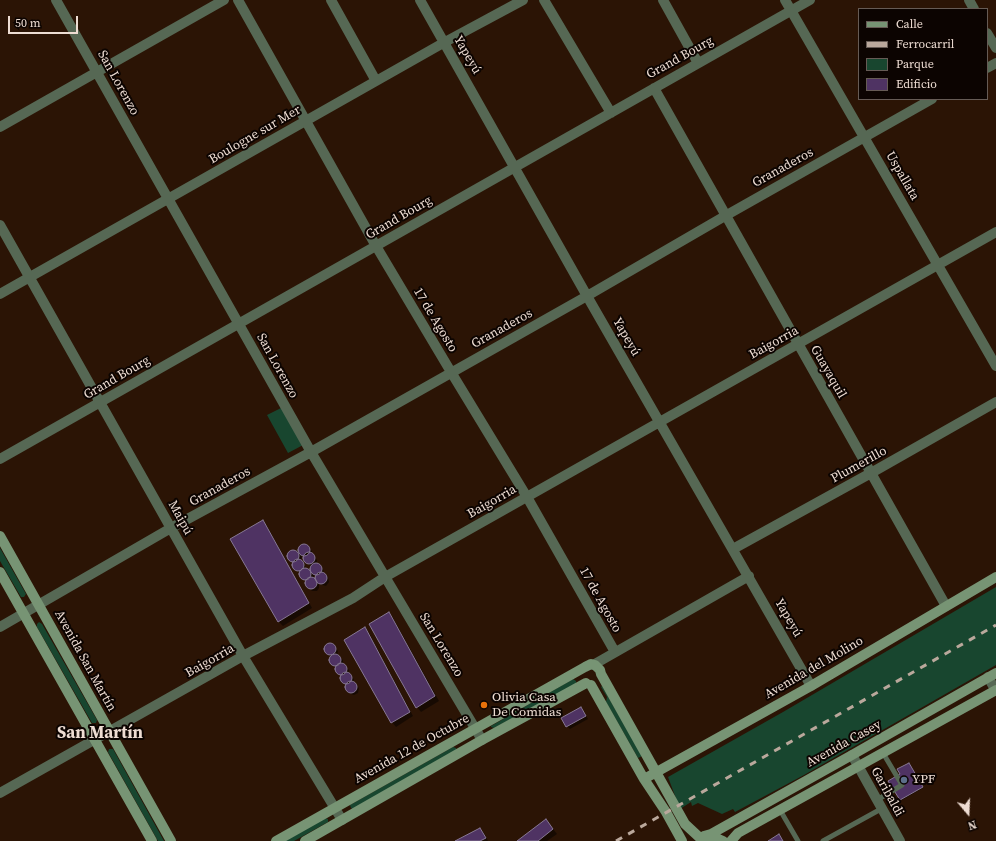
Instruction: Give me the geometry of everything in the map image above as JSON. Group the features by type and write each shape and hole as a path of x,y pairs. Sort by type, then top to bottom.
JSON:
{"main road":[{"name":"Avenida San Martín","path":"0,536 171,841"},
{"path":"0,572 152,841"},
{"name":"Avenida del Molino","path":"644,779 811,686 996,577"},
{"path":"682,841 588,684 582,679 582,669 588,665 598,667 685,824 700,838 714,837 723,841"},
{"name":"Avenida 12 de Octubre","path":"276,841 582,669"},
{"path":"588,684 598,682 601,674"},
{"name":"Avenida Casey","path":"700,838 711,834 992,675"},
{"name":"Avenida 12 de Octubre","path":"305,841 482,740 588,684"},
{"name":"Avenida Casey","path":"731,841 738,833 996,690"}],"street":[{"name":"San Lorenzo","path":"56,0 311,452 482,740"},
{"path":"0,127 224,0"},
{"name":"17 de Agosto","path":"238,0 376,246 451,372 528,496 615,652"},
{"path":"331,0 376,80"},
{"name":"Yapeyú","path":"420,0 587,296 811,686"},
{"name":"Boulogne sur Mer","path":"0,294 169,200 376,80 524,0"},
{"path":"544,0 611,113"},
{"path":"663,0 698,64"},
{"name":"Uspallata","path":"785,0 996,366"},
{"name":"Grand Bourg","path":"0,459 810,0"},
{"path":"988,34 996,48"},
{"name":"Guayaquil","path":"654,88 946,606"},
{"name":"Granaderos","path":"0,627 171,528 311,452 930,100"},
{"name":"Maipú","path":"0,225 243,656 342,820"},
{"name":"Baigorria","path":"0,793 243,656 353,598 385,577 996,232"},
{"name":"Plumerillo","path":"733,549 996,402"},
{"path":"593,665 749,576"},
{"path":"992,675 996,690"},
{"name":"Garibaldi","path":"852,755 900,841"}],"lane":[{"path":"823,841 879,804 902,785 883,753"},
{"path":"780,810 798,841"}],"green space":[{"path":"285,406 305,444 288,453 267,415"},
{"path":"0,548 26,594 24,597 21,597 0,561"},
{"path":"996,587 996,665 804,775 735,812 733,809 722,814 698,803 692,806 691,802 680,809 668,777 783,712"},
{"path":"39,622 42,624 97,720 96,723 92,723 37,627"},
{"path":"573,679 576,681 576,684 494,728 491,727 491,726"},
{"path":"602,686 642,756 638,758 606,702 607,697 601,687"},
{"path":"453,747 456,748 456,750 353,809 351,808 350,805"},
{"path":"109,749 113,749 164,841 158,841 108,752"},
{"path":"325,818 328,819 328,822 294,841 285,841"}],"building":[{"path":"263,520 309,603 278,622 230,539"},
{"path":"302,544 306,544 310,550 306,556 302,556 298,552 298,548"},
{"path":"291,550 295,550 299,556 295,562 291,562 287,558 287,554"},
{"path":"307,552 311,552 315,558 311,564 307,564 303,560 303,556"},
{"path":"296,559 300,559 304,565 300,571 296,571 292,567 292,563"},
{"path":"314,563 318,563 322,569 318,575 314,575 310,571 310,567"},
{"path":"303,568 307,568 311,574 307,580 303,580 299,576 299,572"},
{"path":"319,572 323,572 327,578 323,584 319,584 315,580 315,576"},
{"path":"309,577 313,577 317,583 313,589 309,589 305,585 305,581"},
{"path":"389,612 435,696 416,708 369,624"},
{"path":"365,627 410,712 391,723 344,640"},
{"path":"328,643 332,643 336,649 332,655 328,655 324,651 324,647"},
{"path":"333,654 337,654 341,660 337,666 333,666 329,662 329,658"},
{"path":"339,663 343,663 347,669 343,675 339,675 335,671 335,667"},
{"path":"344,672 348,672 352,678 348,684 344,684 340,680 340,676"},
{"path":"349,681 353,681 357,687 353,693 349,693 345,689 345,685"},
{"path":"581,707 586,716 566,727 561,718"},
{"path":"909,763 923,787 900,800 888,781 900,774 897,769"},
{"path":"546,819 553,829 538,841 517,841"},
{"path":"480,828 486,838 480,841 455,841"},
{"path":"779,834 783,841 768,841"}],"railway":[{"path":"616,841 996,625"}],"place":[{"name":"Olivia Casa De Comidas","path":"484,705"},
{"name":"YPF","path":"904,780"}],"district":[{"name":"San Martín","path":"100,734"}]}
